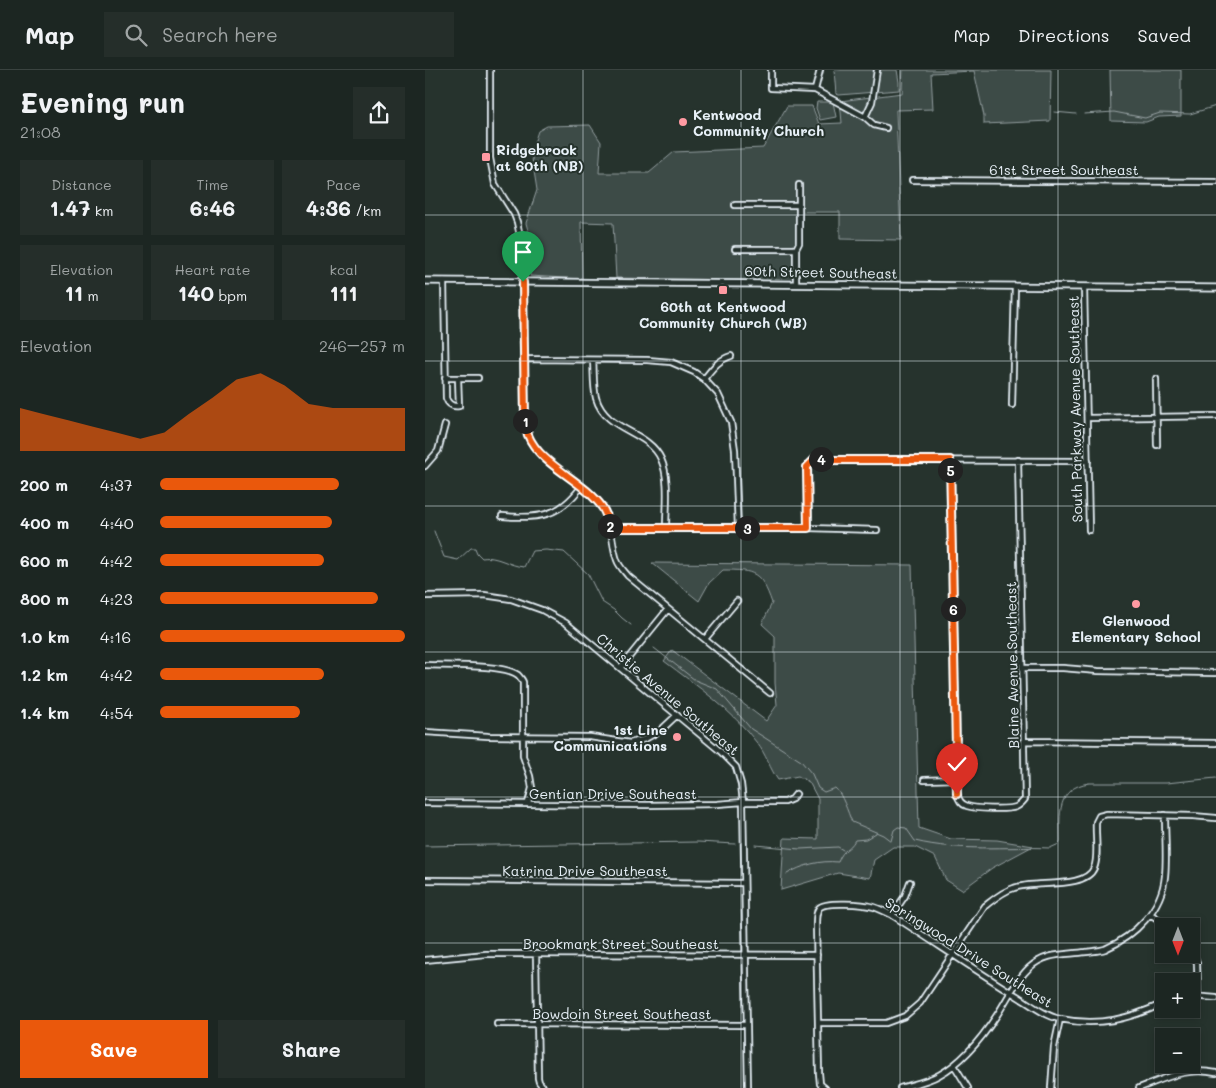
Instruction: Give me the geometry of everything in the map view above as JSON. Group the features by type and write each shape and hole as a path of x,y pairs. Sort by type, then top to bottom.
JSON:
{"main road":[{"name":"60th Street Southeast","path":"425,281 1216,288"}],"street":[{"path":"490,70 491,165 495,184 514,214 522,244 525,419 528,435 536,449 545,458 593,496 603,509 611,528 618,562 628,576 770,693"},
{"path":"771,70 771,88 815,90 865,117 874,125 886,128"},
{"path":"815,90 820,70"},
{"path":"865,117 872,102 877,70"},
{"name":"61st Street Southeast","path":"912,180 1216,182"},
{"path":"795,284 796,249 799,243 799,185"},
{"path":"735,205 799,205"},
{"path":"735,248 796,249"},
{"path":"443,281 446,398 447,402 455,406 459,406 457,378"},
{"path":"1013,405 1015,286"},
{"name":"South Parkway Avenue Southeast","path":"1084,287 1089,530"},
{"path":"704,379 719,362 731,356"},
{"path":"524,359 647,360 671,362 694,372 704,379 718,394 731,422 735,450 738,528"},
{"path":"593,360 596,398 601,410 613,423 644,440 661,458 665,472 666,528"},
{"path":"445,378 478,378"},
{"path":"1156,379 1157,445"},
{"path":"1087,418 1216,416"},
{"path":"425,466 438,451 445,425"},
{"path":"808,528 807,467 814,460 1088,461"},
{"path":"923,780 957,780 950,460"},
{"name":"Blaine Avenue Southeast","path":"957,780 957,794 960,802 966,806 1014,808 1022,804 1025,799 1019,460"},
{"path":"502,516 524,518 547,515 562,508 574,497 581,486"},
{"path":"611,528 877,530"},
{"name":"Christie Avenue Southeast","path":"425,596 495,596 530,604 566,623 720,750 736,767 741,784 743,802 746,1025 749,1088"},
{"path":"705,639 737,601"},
{"path":"621,668 668,609"},
{"path":"425,666 488,668 507,671 519,676 523,682 523,756 532,788 528,803"},
{"path":"1023,668 1216,673"},
{"path":"425,732 451,732 470,735 590,737 630,743 645,739 661,730 677,715"},
{"path":"1025,741 1216,743"},
{"name":"Gentian Drive Southeast","path":"425,803 647,806 785,802 792,800 796,794"},
{"path":"818,1023 886,1023 905,1016 920,1004 985,906 997,896 1023,885 1074,881 1090,875 1095,868 1096,822 1099,816 1107,814 1216,818"},
{"path":"899,1088 940,1075 954,1065 980,1039 1027,970 1043,958 1057,954 1103,950 1125,938 1139,927 1150,914 1160,894 1165,878 1165,815"},
{"name":"Katrina Drive Southeast","path":"425,880 744,883"},
{"path":"893,915 905,896 910,882"},
{"name":"Springwood Drive Southeast","path":"817,955 816,924 819,907 825,905 857,904 873,907 893,915 952,955 1050,1016 1082,1022 1108,1021 1135,1016 1155,1008"},
{"path":"1150,914 1156,918"},
{"name":"Brookmark Street Southeast","path":"425,960 472,954 817,955"},
{"path":"536,954 538,1078 542,1087"},
{"path":"817,955 819,1073 820,1084 825,1088"},
{"path":"1200,995 1216,998"},
{"path":"1051,1088 1054,1047 1060,1019"},
{"name":"Bowdoin Street Southeast","path":"497,1024 746,1025"},
{"path":"954,1065 968,1088"},
{"path":"1139,1088 1178,1072 1204,1070 1216,1073"}],"shaded area":[{"path":"834,70 897,70 899,90 839,95 836,94"},
{"path":"903,70 1051,70 1050,121 984,124 974,71 931,73 933,109 896,110 901,240 840,239 840,212 797,212 798,281 616,278 613,223 581,222 582,279 530,276 530,238 526,223 537,190 531,152 538,131 547,126 590,125 601,142 599,173 649,173 674,152 763,148 787,106 812,106 819,124 842,123 840,101 902,93"},
{"path":"1110,70 1181,70 1181,116 1159,117 1146,122 1111,121"},
{"path":"817,102 833,102 836,117 820,120 816,108"},
{"path":"652,563 912,565 919,828 951,839 997,840 1033,846 992,868 962,890 946,880 935,857 915,847 893,847 874,860 870,878 838,873 781,890 784,838 818,839 818,799 809,782 798,776 778,780 760,747 737,720 664,661 672,650 766,721 777,705 775,636 762,624 772,603 760,579 750,572 723,570 709,583 699,601"}],"waterway":[{"path":"1084,114 1114,112 1145,118 1160,113 1190,114 1216,106"},
{"path":"1054,112 1076,114"},
{"path":"434,531 444,557 458,560 471,548 475,548 482,558 498,559 524,567 532,551 564,552 588,574 602,602 631,625"},
{"path":"654,648 695,680 717,689 751,729 801,761 812,774 818,788 824,792 835,788 852,822 883,835 891,841 894,830 898,827 906,828 915,841 932,844 966,848 1050,848 1059,844 1060,841 1060,812 1065,796 1078,786 1089,783 1166,783 1216,778"},
{"path":"787,874 812,864 838,862 842,854 855,840 866,839 876,833"},
{"path":"425,846 698,842 735,844"},
{"path":"755,845 800,849 838,847 843,850"}],"place":[{"name":"Kentwood Community Church","path":"683,122"},
{"name":"Ridgebrook at 60th (NB)","path":"486,157"},
{"name":"60th at Kentwood Community Church (WB)","path":"723,290"},
{"name":"Glenwood Elementary School","path":"1136,604"},
{"name":"1st Line Communications","path":"677,737"}],"route":[{"path":"523,282 525,419 528,435 536,449 545,458 593,496 603,509 611,528 808,528 807,467 814,460 950,460 957,794"}]}
